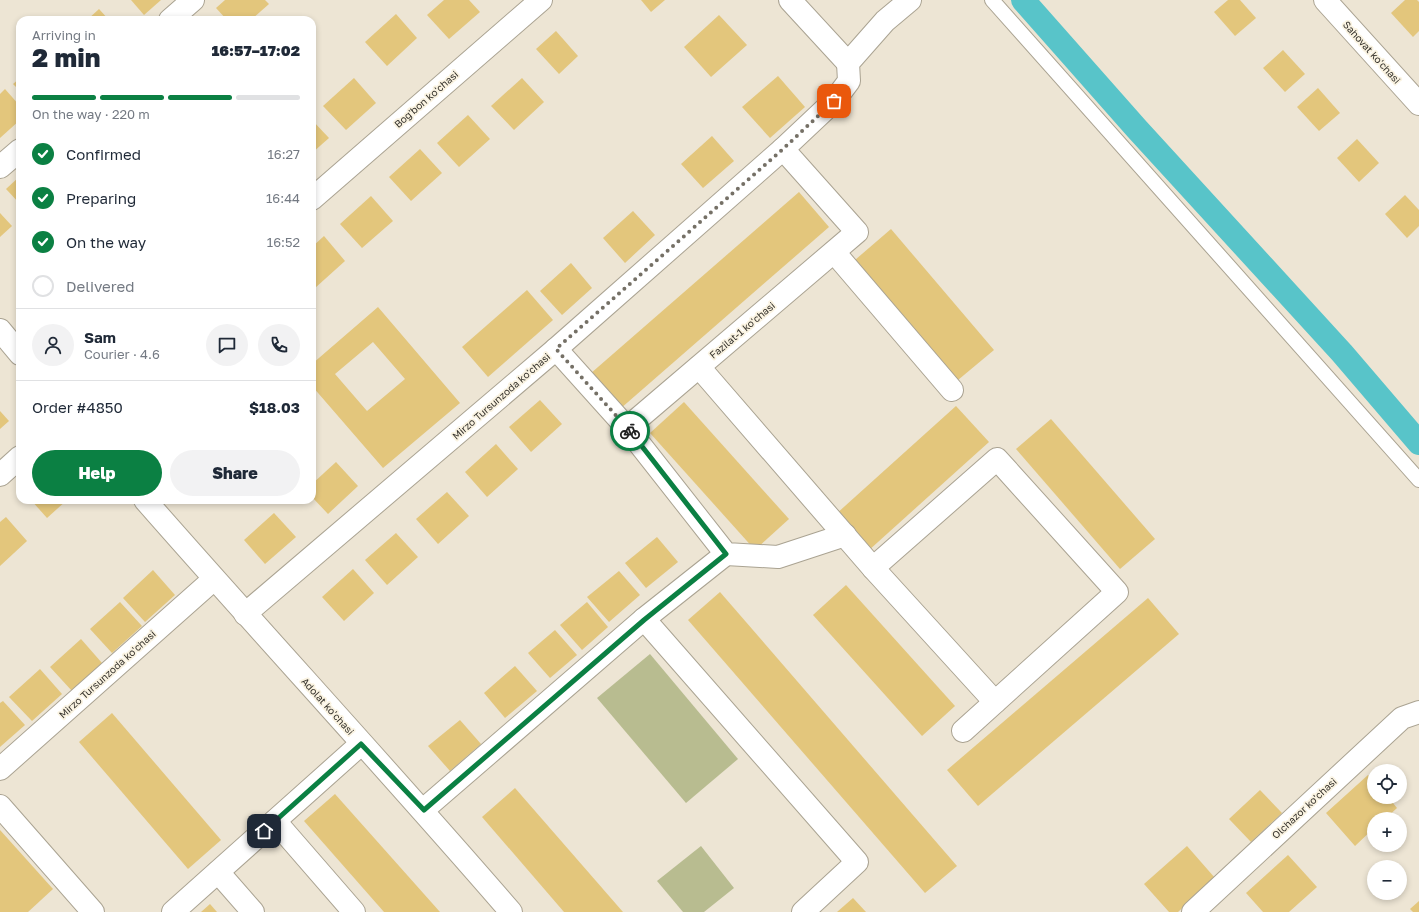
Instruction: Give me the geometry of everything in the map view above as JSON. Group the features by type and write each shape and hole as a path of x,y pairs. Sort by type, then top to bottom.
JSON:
{"street":[{"path":"175,16 193,0"},
{"name":"Bog'bon ko'chasi","path":"316,196 541,0"},
{"path":"790,0 848,63 885,21 910,0"},
{"name":"Sahovat ko'chasi","path":"1325,0 1419,104"},
{"name":"Mirzo Tursunzoda ko'chasi","path":"245,614 556,349 783,149 834,101 849,81 848,63"},
{"name":"Fazilat-1 ko'chasi","path":"627,428 857,232 783,149"},
{"path":"0,167 16,153"},
{"path":"834,252 952,390"},
{"path":"0,330 16,349"},
{"path":"556,349 627,428 726,554"},
{"path":"699,367 873,568 995,702"},
{"path":"873,568 997,460 1116,592 963,731"},
{"path":"0,475 16,461"},
{"name":"Adolat ko'chasi","path":"148,504 361,744 424,810 511,912"},
{"path":"424,810 644,620 726,554 778,557 845,536"},
{"name":"Mirzo Tursunzoda ko'chasi","path":"0,769 214,579"},
{"path":"644,620 857,862 803,912"},
{"name":"Olchazor ko'chasi","path":"1193,912 1402,718 1419,712"},
{"path":"173,912 361,744"},
{"path":"0,806 93,912"},
{"path":"275,821 354,912"},
{"path":"218,872 253,912"}],"lane":[{"path":"992,0 1419,480"}],"green space":[{"path":"650,654 738,759 686,803 597,698"},
{"path":"701,846 734,888 704,912 683,912 657,881"}],"building":[{"path":"131,0 161,0 144,15"},
{"path":"225,0 265,0 269,4 256,16 223,16 216,8"},
{"path":"444,0 469,0 480,12 449,39 427,15"},
{"path":"641,0 665,0 651,12"},
{"path":"1228,0 1240,0 1256,18 1235,36 1214,12"},
{"path":"1405,0 1417,0 1419,2 1419,31 1413,37 1391,13"},
{"path":"99,9 105,16 91,16"},
{"path":"396,14 417,38 387,66 365,42"},
{"path":"719,15 747,45 711,77 684,47"},
{"path":"556,31 578,56 559,74 536,49"},
{"path":"1283,50 1305,74 1285,92 1263,68"},
{"path":"778,76 805,107 770,138 742,107"},
{"path":"354,78 376,103 346,130 323,106"},
{"path":"522,78 544,102 514,130 491,106"},
{"path":"1318,88 1340,113 1319,131 1297,107"},
{"path":"5,89 16,101 16,124 0,138 0,94"},
{"path":"468,115 490,139 459,167 437,143"},
{"path":"316,124 329,138 316,149"},
{"path":"712,136 734,161 703,188 681,164"},
{"path":"1357,139 1379,163 1359,182 1337,158"},
{"path":"420,149 442,173 411,201 389,177"},
{"path":"16,180 16,200 6,189"},
{"path":"799,192 829,227 620,409 590,374"},
{"path":"1405,195 1419,210 1419,226 1407,238 1385,214"},
{"path":"371,196 393,221 362,248 340,224"},
{"path":"633,211 655,235 625,263 603,238"},
{"path":"0,213 12,226 0,237"},
{"path":"891,229 994,350 958,380 855,260"},
{"path":"324,236 345,261 316,287 316,243"},
{"path":"571,263 592,288 562,315 540,291"},
{"path":"527,290 553,320 488,377 462,347"},
{"path":"378,307 460,403 383,468 316,391 316,361","holes":["373,342 405,379 367,411 335,374"]},
{"path":"540,400 562,424 531,452 509,427"},
{"path":"684,402 789,519 755,550 650,433"},
{"path":"956,406 989,442 868,551 835,515"},
{"path":"0,411 9,421 0,429"},
{"path":"1051,419 1155,539 1120,569 1016,449"},
{"path":"496,444 518,469 487,497 465,472"},
{"path":"336,462 358,486 328,514 316,501 316,480"},
{"path":"447,492 469,516 438,544 416,519"},
{"path":"35,504 63,504 47,518"},
{"path":"274,513 296,537 265,564 244,540"},
{"path":"6,517 27,541 0,566 0,522"},
{"path":"396,533 418,557 387,585 365,560"},
{"path":"657,537 678,562 646,588 625,563"},
{"path":"353,569 374,593 344,621 322,597"},
{"path":"153,570 175,595 145,622 123,598"},
{"path":"619,571 640,595 609,622 587,597"},
{"path":"846,585 955,706 922,736 813,615"},
{"path":"720,592 957,866 925,893 688,620"},
{"path":"1148,598 1179,634 978,806 947,770"},
{"path":"120,602 142,626 112,653 90,629"},
{"path":"587,602 608,627 582,650 560,625"},
{"path":"555,630 577,655 550,678 528,653"},
{"path":"81,639 102,663 72,691 50,667"},
{"path":"515,666 537,691 505,718 484,693"},
{"path":"40,669 62,694 32,721 9,697"},
{"path":"3,701 25,725 0,747 0,703"},
{"path":"112,713 221,840 188,869 79,742"},
{"path":"460,720 481,744 450,771 428,746"},
{"path":"1367,776 1367,804 1394,804 1397,808 1393,812 1367,812 1367,835 1355,846 1326,813"},
{"path":"515,788 623,912 564,912 482,817"},
{"path":"1260,790 1282,813 1251,842 1229,819"},
{"path":"335,794 440,912 384,912 304,821"},
{"path":"0,830 53,889 28,912 0,912"},
{"path":"1187,846 1215,878 1178,912 1169,912 1144,884"},
{"path":"1288,855 1317,887 1289,912 1263,912 1246,893"},
{"path":"853,898 866,912 837,912"},
{"path":"1419,901 1419,912 1413,912 1410,909"},
{"path":"210,904 217,912 201,912"}],"waterway":[{"path":"1023,0 1137,129 1342,353 1419,443"}],"way so far":[{"path":"630,431 556,349 783,149 834,101"}],"route":[{"path":"264,831 361,744 424,810 644,620 726,554 630,431"}]}
